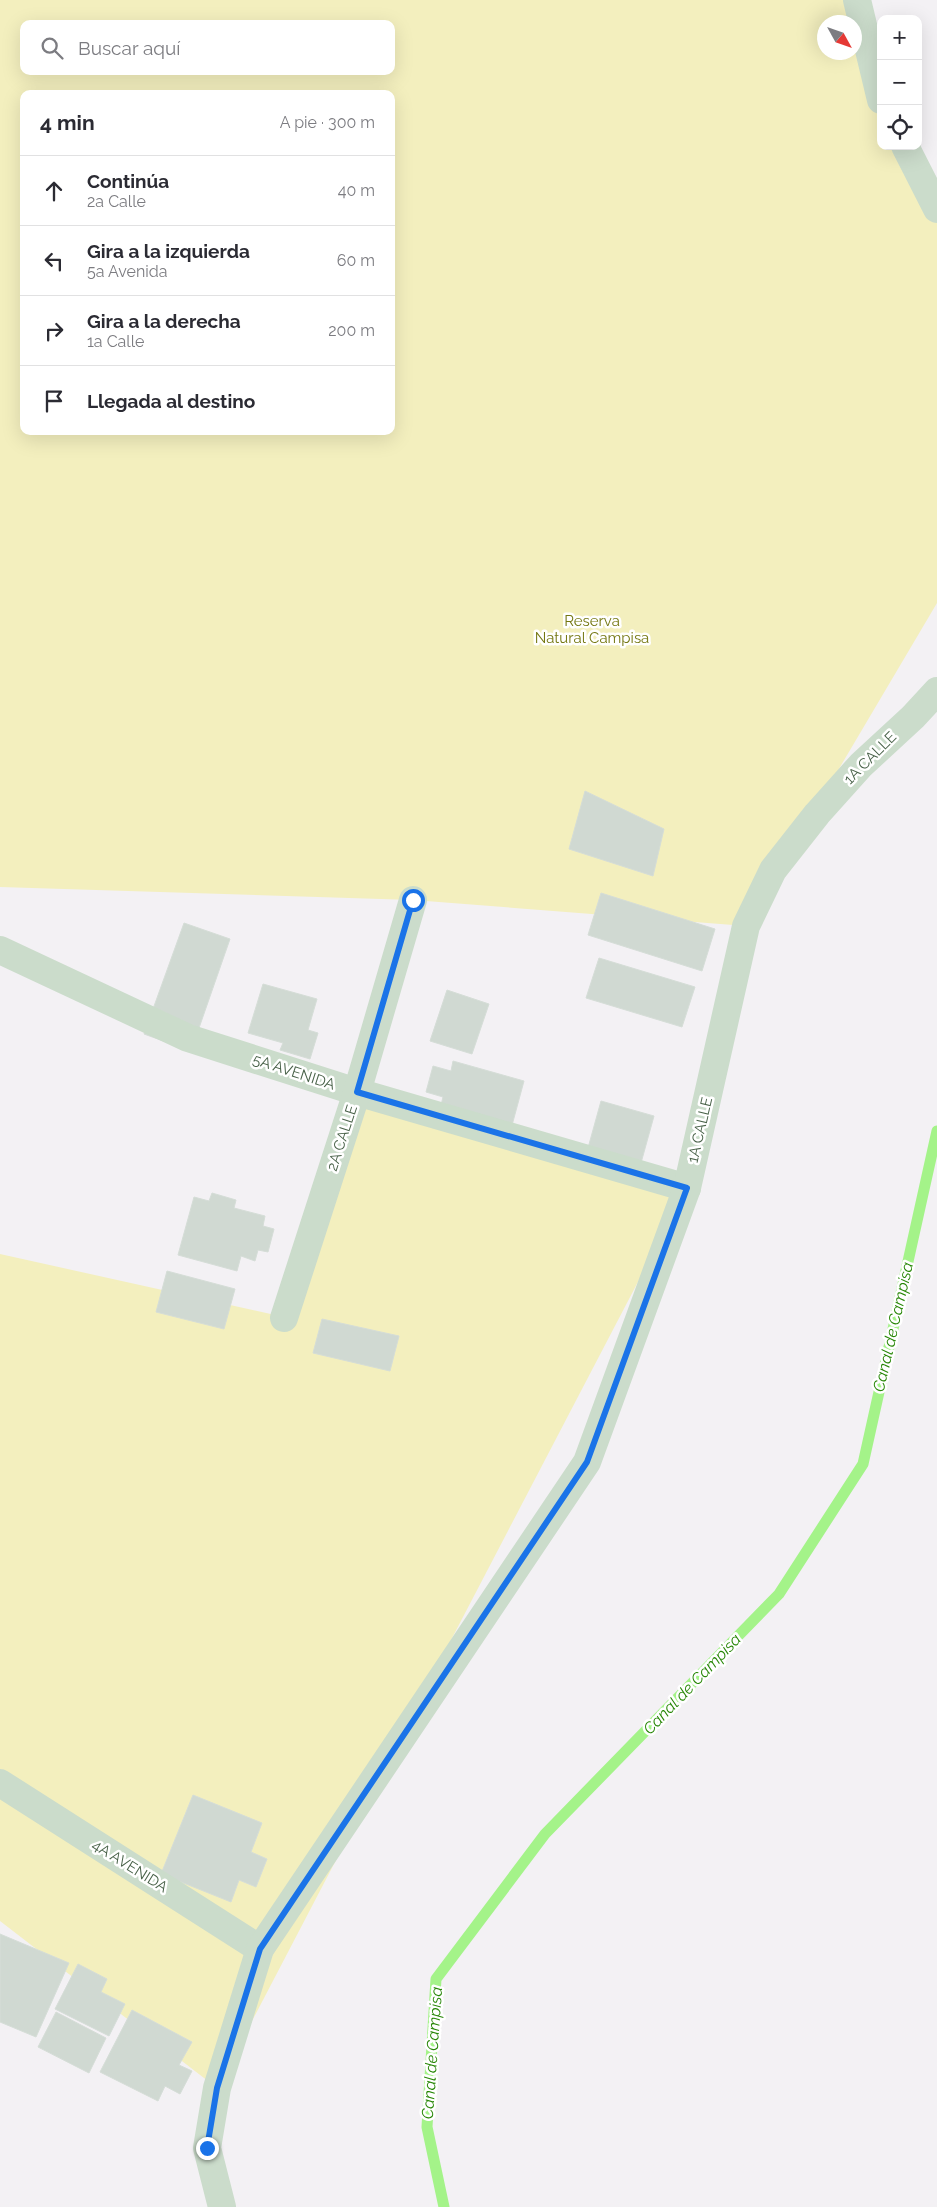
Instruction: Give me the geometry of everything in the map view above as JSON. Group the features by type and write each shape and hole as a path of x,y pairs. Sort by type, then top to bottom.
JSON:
{"street":[{"path":"857,0 877,83"},
{"path":"907,150 937,209"},
{"name":"1A CALLE","path":"222,2207 207,2148 217,2088 260,1949 587,1462 687,1188 746,926 773,870 817,814 861,765 913,717 937,691"},
{"name":"2A CALLE","path":"284,1318 357,1092 413,900"},
{"name":"5A AVENIDA","path":"0,950 188,1038 357,1092 687,1188"},
{"name":"4A AVENIDA","path":"0,1783 260,1949"}],"green space":[{"name":"Reserva Natural Campisa","path":"0,0 858,0 877,55 877,150 912,150 937,218 937,603 746,926 413,900 0,887"},
{"path":"357,1092 687,1188 217,2088 0,1921 0,1254 284,1317"}],"building":[{"path":"585,791 664,829 653,876 569,849"},
{"path":"601,893 715,929 702,971 588,935"},
{"path":"184,923 230,939 191,1051 144,1034"},
{"path":"599,958 695,987 682,1027 586,998"},
{"path":"263,984 317,999 308,1030 318,1033 310,1059 280,1050 283,1043 248,1033"},
{"path":"447,990 489,1004 472,1054 430,1041"},
{"path":"453,1061 524,1081 511,1129 440,1109 443,1097 426,1092 433,1066 451,1071"},
{"path":"601,1101 654,1116 641,1163 588,1148"},
{"path":"212,1193 236,1200 234,1208 265,1216 263,1226 274,1229 268,1252 258,1250 255,1261 241,1256 237,1271 178,1255 194,1197 209,1201"},
{"path":"167,1271 235,1289 224,1329 156,1312"},
{"path":"322,1319 399,1336 390,1371 313,1353"},
{"path":"193,1795 262,1823 251,1852 267,1859 256,1887 239,1880 231,1902 161,1874"},
{"path":"0,1934 69,1963 36,2037 0,2022"},
{"path":"78,1964 107,1979 101,1992 125,2004 109,2036 55,2009"},
{"path":"132,2010 192,2042 179,2065 192,2071 180,2094 165,2086 158,2101 100,2072"},
{"path":"56,2012 106,2038 89,2073 38,2047"}],"waterway":[{"name":"Canal de Campisa","path":"444,2207 427,2127 436,1979 545,1834 779,1594 863,1464 937,1131"}],"route":[{"path":"207,2148 217,2088 260,1949 587,1462 687,1188 357,1092 413,900"}]}
